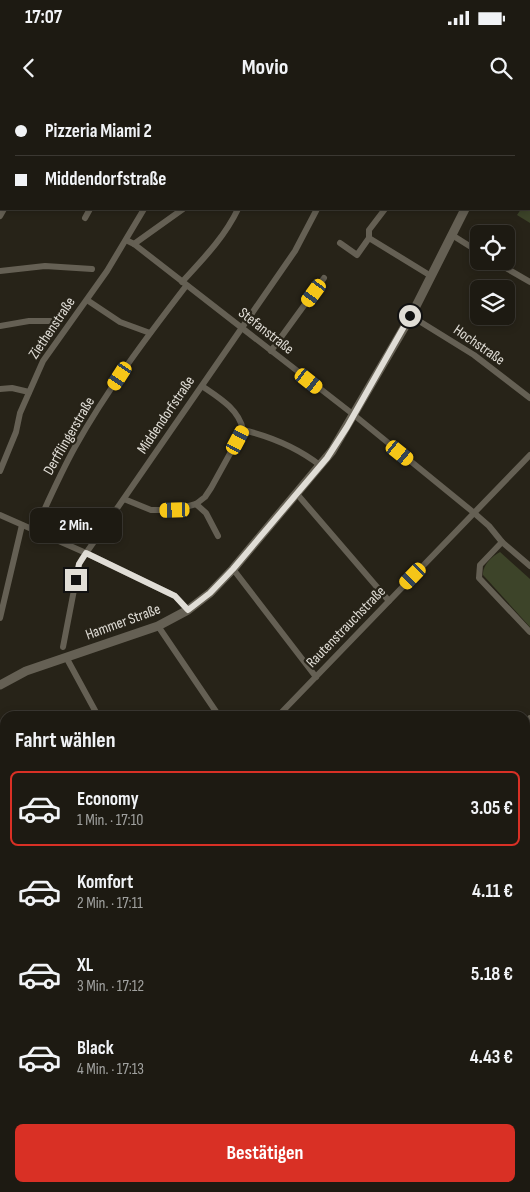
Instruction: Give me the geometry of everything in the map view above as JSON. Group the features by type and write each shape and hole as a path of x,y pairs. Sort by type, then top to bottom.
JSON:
{"main road":[{"name":"Hammer Straße","path":"0,685 26,671 158,626 188,610 210,593 233,569 336,446 410,316 465,210"}],"street":[{"path":"85,218 89,210"},
{"name":"Ziethenstraße","path":"0,471 16,432 20,413 43,360 107,272 143,210"},
{"path":"134,244 182,210"},
{"name":"Derfflingerstraße","path":"35,530 76,447 120,376 184,284 214,248 237,210"},
{"name":"Middendorfstraße","path":"63,646 79,564 295,251 316,210"},
{"path":"340,243 357,255 369,238 369,230 384,210"},
{"path":"452,236 470,247"},
{"path":"369,238 431,276"},
{"name":"Stefanstraße","path":"126,240 134,244 354,415 473,512 489,526 502,542 530,566"},
{"path":"0,271 45,266 92,269"},
{"path":"509,270 530,282"},
{"path":"272,351 324,278"},
{"path":"87,300 120,322 150,333"},
{"name":"Hochstraße","path":"410,316 458,345 530,398"},
{"path":"0,326 29,321 51,321"},
{"path":"202,386 224,401 238,418 243,430"},
{"path":"0,389 12,388 29,392"},
{"path":"243,430 283,442 321,466"},
{"path":"124,500 151,510 175,510 196,504 205,497 211,488 243,430"},
{"path":"473,512 530,455"},
{"path":"297,494 389,602"},
{"path":"196,504 206,513 218,536"},
{"name":"Rautenstrauchstraße","path":"283,711 473,512"},
{"path":"0,515 86,553 175,596 188,610"},
{"path":"0,618 22,525"},
{"path":"502,542 480,565 479,578 530,632"},
{"path":"233,569 316,677"},
{"path":"158,626 216,711"},
{"path":"66,657 95,711"}],"green space":[{"path":"520,210 530,210 530,223 517,215"},
{"path":"500,552 530,579 530,627 483,575 484,568 488,562"}],"route":[{"path":"76,580 79,564 86,553 175,596 188,610 200,602 233,569 327,458 347,427 410,316"}]}
